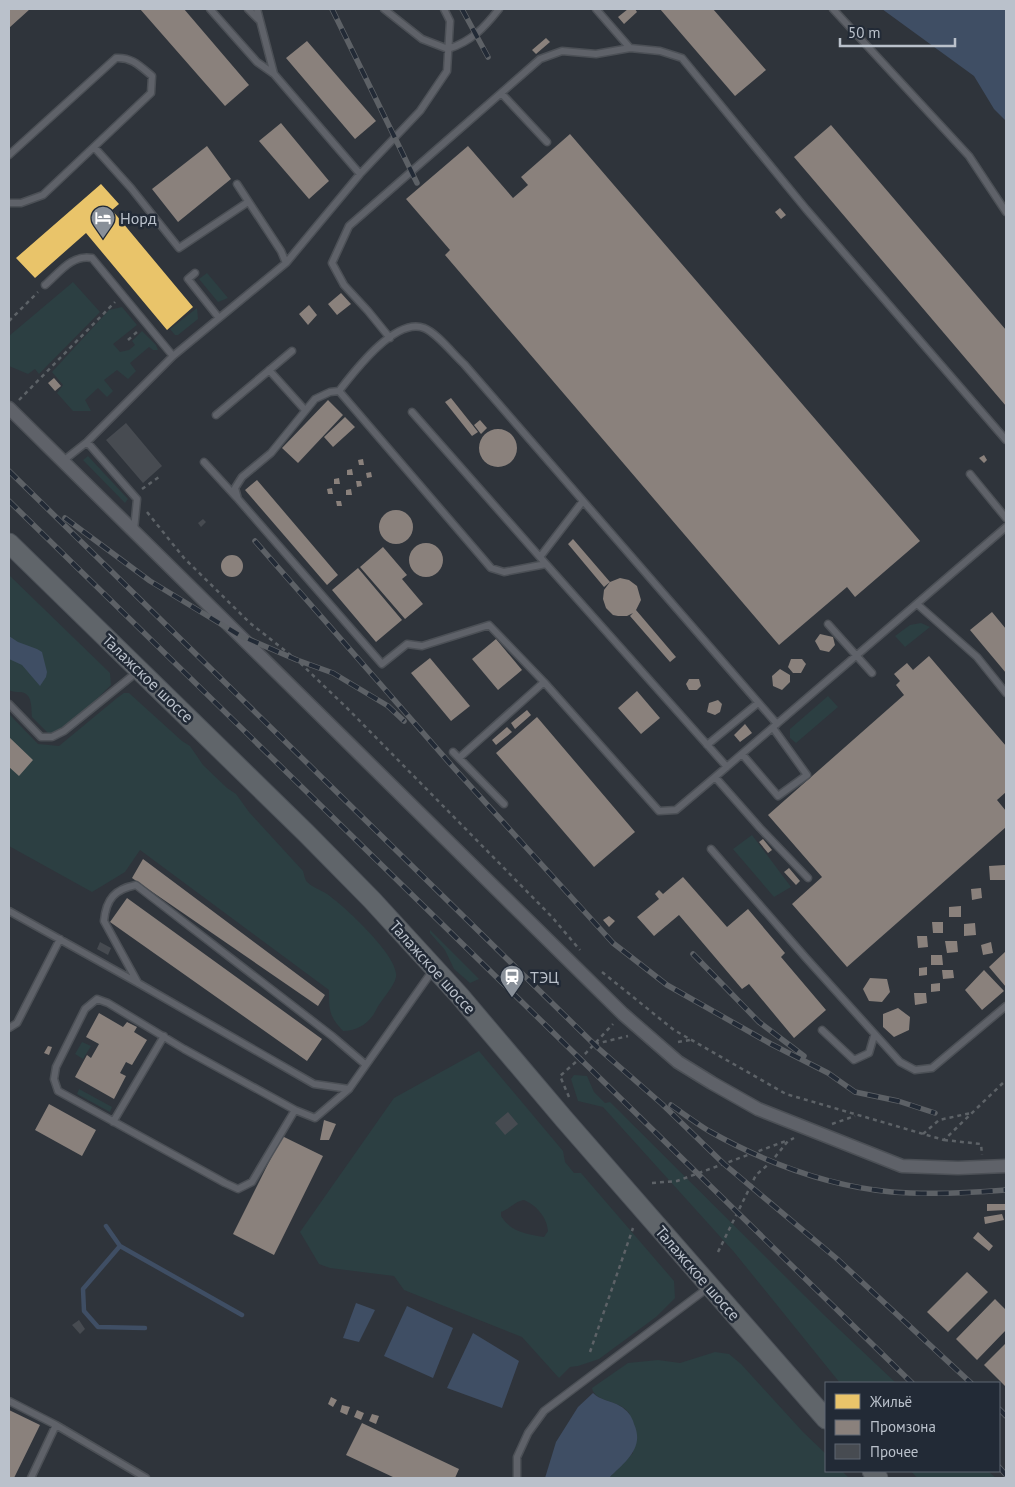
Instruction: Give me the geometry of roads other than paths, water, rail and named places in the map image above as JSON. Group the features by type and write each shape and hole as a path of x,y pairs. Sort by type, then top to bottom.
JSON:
{"main road":[{"name":"Талажское шоссе","path":"9,543 306,832 435,967 564,1119 825,1418"}],"street":[{"path":"9,409 623,1014 678,1062 758,1109 902,1166 958,1168 1006,1166"}],"lane":[{"path":"210,9 256,62 274,74 360,174"},
{"path":"248,9 260,21"},
{"path":"257,9 274,74"},
{"path":"384,9 422,39 448,49 462,44 484,28 499,9"},
{"path":"62,462 87,442 173,356 286,263 360,174 420,111 447,71 450,22 444,9"},
{"path":"596,9 630,48"},
{"path":"833,9 968,156 1006,212"},
{"path":"390,338 344,286 332,263 349,226 540,59 562,51 596,54 630,48 660,51 682,58 806,209 1006,440"},
{"path":"9,155 116,58 126,58 133,61 152,76 151,92 43,195 21,203 9,203"},
{"path":"502,94 547,142"},
{"path":"94,147 131,188 178,248 248,202"},
{"path":"237,184 286,263"},
{"path":"45,285 72,261 82,256 92,258 173,356"},
{"path":"195,273 188,279 219,318"},
{"path":"238,499 235,488 242,477 270,453 314,399 330,392 339,391 373,350 404,328 422,327 431,332 464,364 758,703 807,775 778,796 742,754"},
{"path":"216,416 292,351"},
{"path":"269,370 305,410"},
{"path":"339,391 491,568 504,572 546,564"},
{"path":"412,412 727,767"},
{"path":"87,442 137,500 134,531"},
{"path":"204,462 382,664 407,644 422,646 489,625 544,682 659,811 676,810 1006,527"},
{"path":"970,474 1006,518"},
{"path":"540,557 583,501"},
{"path":"917,604 977,657 1006,694"},
{"path":"828,624 872,673"},
{"path":"9,704 41,737 52,737 64,731 140,670"},
{"path":"459,758 544,682"},
{"path":"707,745 758,703"},
{"path":"453,752 504,804"},
{"path":"715,777 808,878"},
{"path":"710,849 900,1062 915,1070 932,1068 1006,1006"},
{"path":"138,983 104,921 112,896 122,888 136,885 332,1036 366,1065"},
{"path":"9,911 314,1084 349,1089"},
{"path":"9,1028 17,1023 60,940"},
{"path":"295,1110 252,1182 238,1189 225,1184 58,1091 54,1079 56,1067 85,1009 97,999 108,1003 184,1049 295,1110 315,1118 349,1089 435,967"},
{"path":"822,1030 854,1060 869,1053 874,1036"},
{"path":"113,1122 164,1036"},
{"path":"517,1478 517,1458 528,1433 544,1411 710,1287"},
{"path":"9,1401 56,1424 146,1478"},
{"path":"31,1478 56,1424"}],"water":[{"path":"882,9 1006,9 1006,121 994,109 974,76"},
{"path":"9,636 42,652 47,672 40,686 22,665 9,659"},
{"path":"356,1303 375,1310 359,1342 343,1338"},
{"path":"407,1306 453,1328 433,1378 384,1356"},
{"path":"473,1333 519,1361 502,1408 447,1388"},
{"path":"593,1393 620,1406 631,1416 637,1433 637,1440 632,1454 609,1478 545,1478 556,1442 578,1407"}],"waterway":[{"path":"106,1226 120,1246 242,1315"},
{"path":"120,1246 83,1289 84,1311 98,1327 145,1328"}],"railway":[{"path":"332,9 417,183"},
{"path":"462,9 488,57"},
{"path":"9,471 598,1048 662,1104 724,1164 836,1258 970,1382"},
{"path":"9,501 911,1382"},
{"path":"65,518 150,581 239,635 333,673 388,706 404,721"},
{"path":"255,541 453,767 613,943 667,985 771,1044 828,1073 855,1092 898,1101 935,1113"},
{"path":"693,954 759,1022 804,1056"},
{"path":"671,1105 709,1131 752,1153 820,1178 868,1189 906,1193 1006,1190"},
{"path":"1000,1410 1006,1416"},
{"path":"1000,1468 1006,1475"}],"place":[{"name":"Норд","path":"103,239"},
{"name":"ТЭЦ","path":"512,998"}]}
